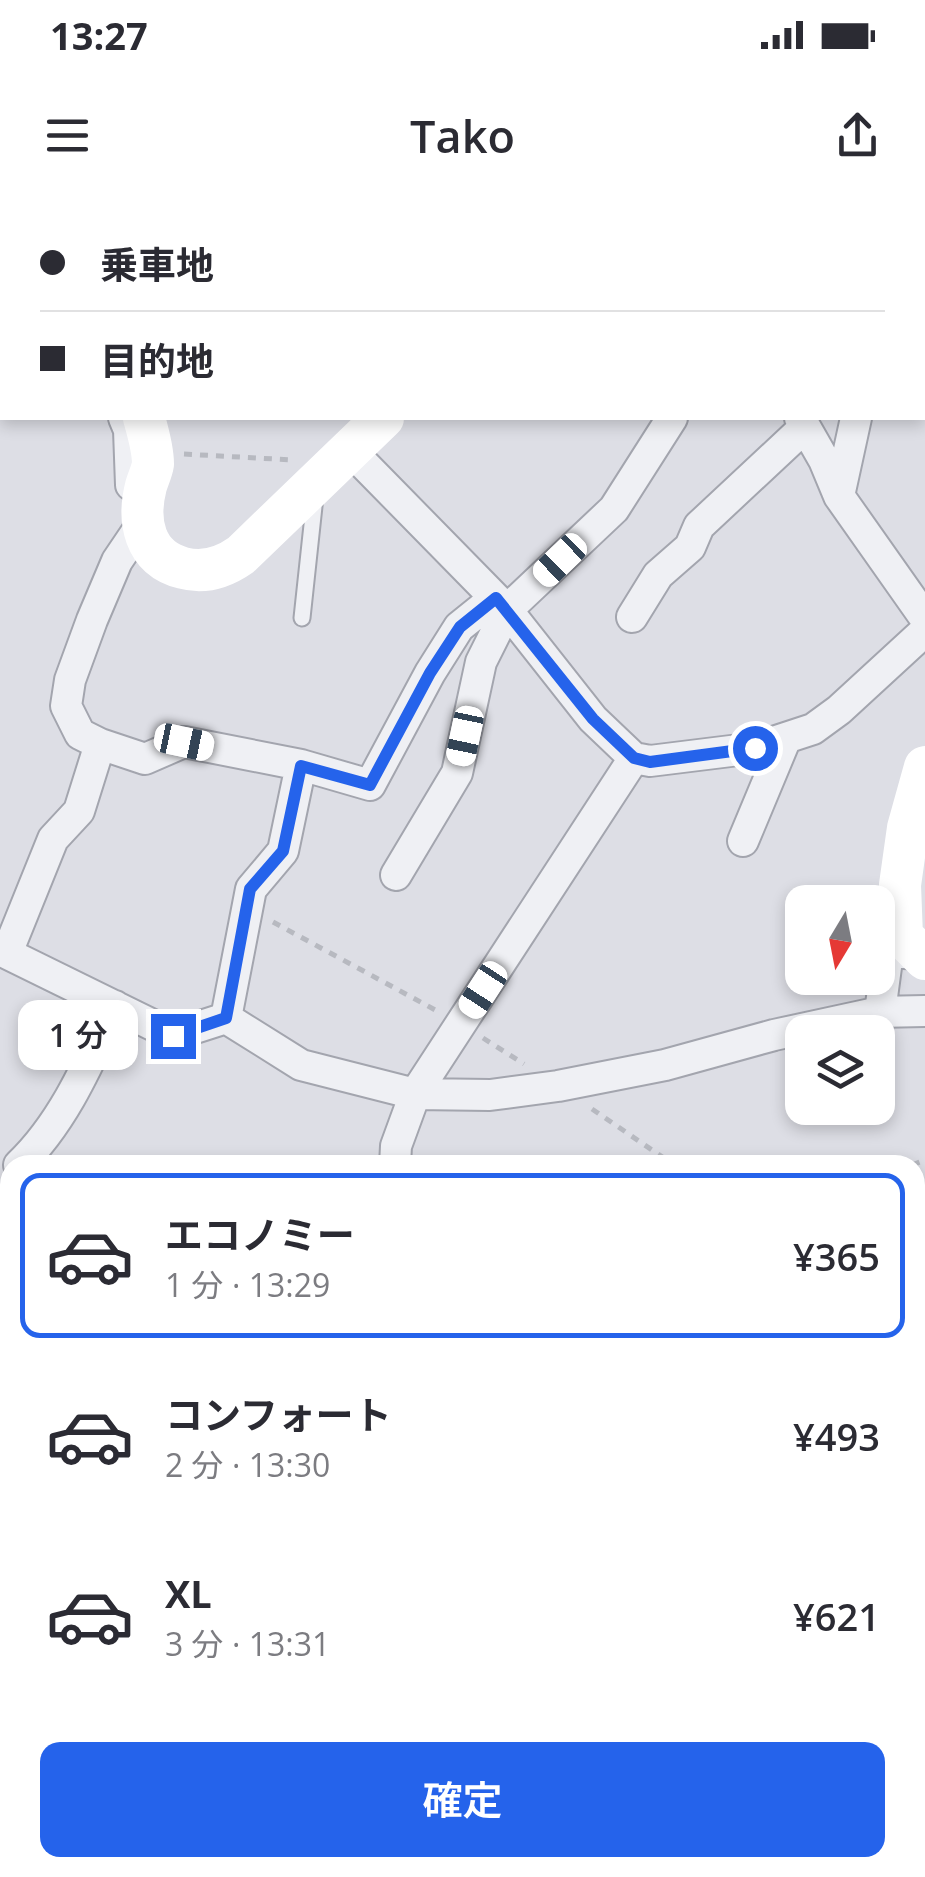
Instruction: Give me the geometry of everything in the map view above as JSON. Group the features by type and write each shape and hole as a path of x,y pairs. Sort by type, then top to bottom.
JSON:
{"street":[{"path":"125,420 129,430 132,486 146,470"},
{"path":"146,470 146,538 168,562 184,569 209,570 227,565 242,554 306,471 350,450 381,420"},
{"path":"146,470 117,561 70,680 66,706 80,734 145,759 184,742 370,785 430,673 460,627 502,604 614,509 671,420"},
{"path":"840,496 856,420"},
{"path":"632,617 658,575 690,547 699,526 802,422 840,496 925,618"},
{"path":"350,450 502,604 593,719 634,758 650,762 755,748 812,729 839,710 925,630"},
{"path":"396,875 457,773 481,662 502,604"},
{"path":"743,841 786,738"},
{"path":"100,744 79,811 53,839 4,952 173,1036 226,1018"},
{"path":"396,1155 415,1094 634,758"},
{"path":"226,1018 250,889 283,851 301,766"},
{"path":"923,957 902,936 900,885 908,828 925,767"},
{"path":"876,1012 880,1012 888,952 923,957"},
{"path":"29,1155 74,1092 115,1006"},
{"path":"226,1018 301,1064 415,1094 490,1095 665,1065 876,1012 925,1010"}],"lane":[{"path":"302,618 306,471"}],"path":[{"path":"146,470 306,471"}],"route":[{"path":"173,1036 226,1018 250,889 283,851 301,766 370,785 430,673 460,627 496,598 593,719 634,758 650,762 755,748"}]}
